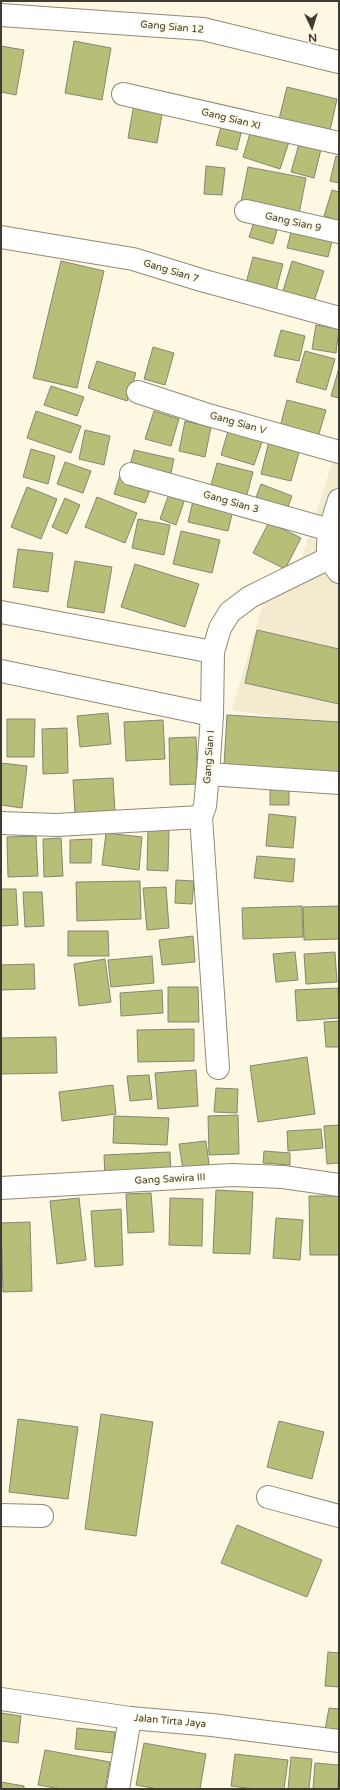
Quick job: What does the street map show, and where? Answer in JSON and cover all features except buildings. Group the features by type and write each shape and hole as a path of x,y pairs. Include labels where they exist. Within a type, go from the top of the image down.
{"street":[{"name":"Gang Sian 12","path":"1,15 203,28 339,62"},
{"name":"Gang Sian XI","path":"123,94 339,143"},
{"name":"Gang Sian 9","path":"246,211 339,232"},
{"name":"Gang Sian 7","path":"1,238 133,259 201,280 339,318"},
{"name":"Gang Sian V","path":"138,392 205,414 339,452"},
{"name":"Gang Sian 3","path":"131,474 330,530"},
{"path":"334,565 330,530 339,500"},
{"name":"Gang Sian I","path":"218,1068 201,817 205,806 208,774 214,652 220,628 230,612 250,597 334,565"},
{"path":"1,612 214,652"},
{"path":"1,671 212,715"},
{"path":"208,774 339,783"},
{"path":"1,823 56,825 201,817"},
{"name":"Gang Sawira III","path":"1,1188 232,1175 283,1177 339,1185"},
{"path":"268,1497 339,1516"},
{"path":"1,1515 42,1516"},
{"name":"Jalan Tirta Jaya","path":"1,1699 130,1718 212,1725 339,1741"},
{"path":"118,1789 130,1718"}],"shaded area":[{"path":"339,442 339,727 232,710 271,576 294,582"}]}
